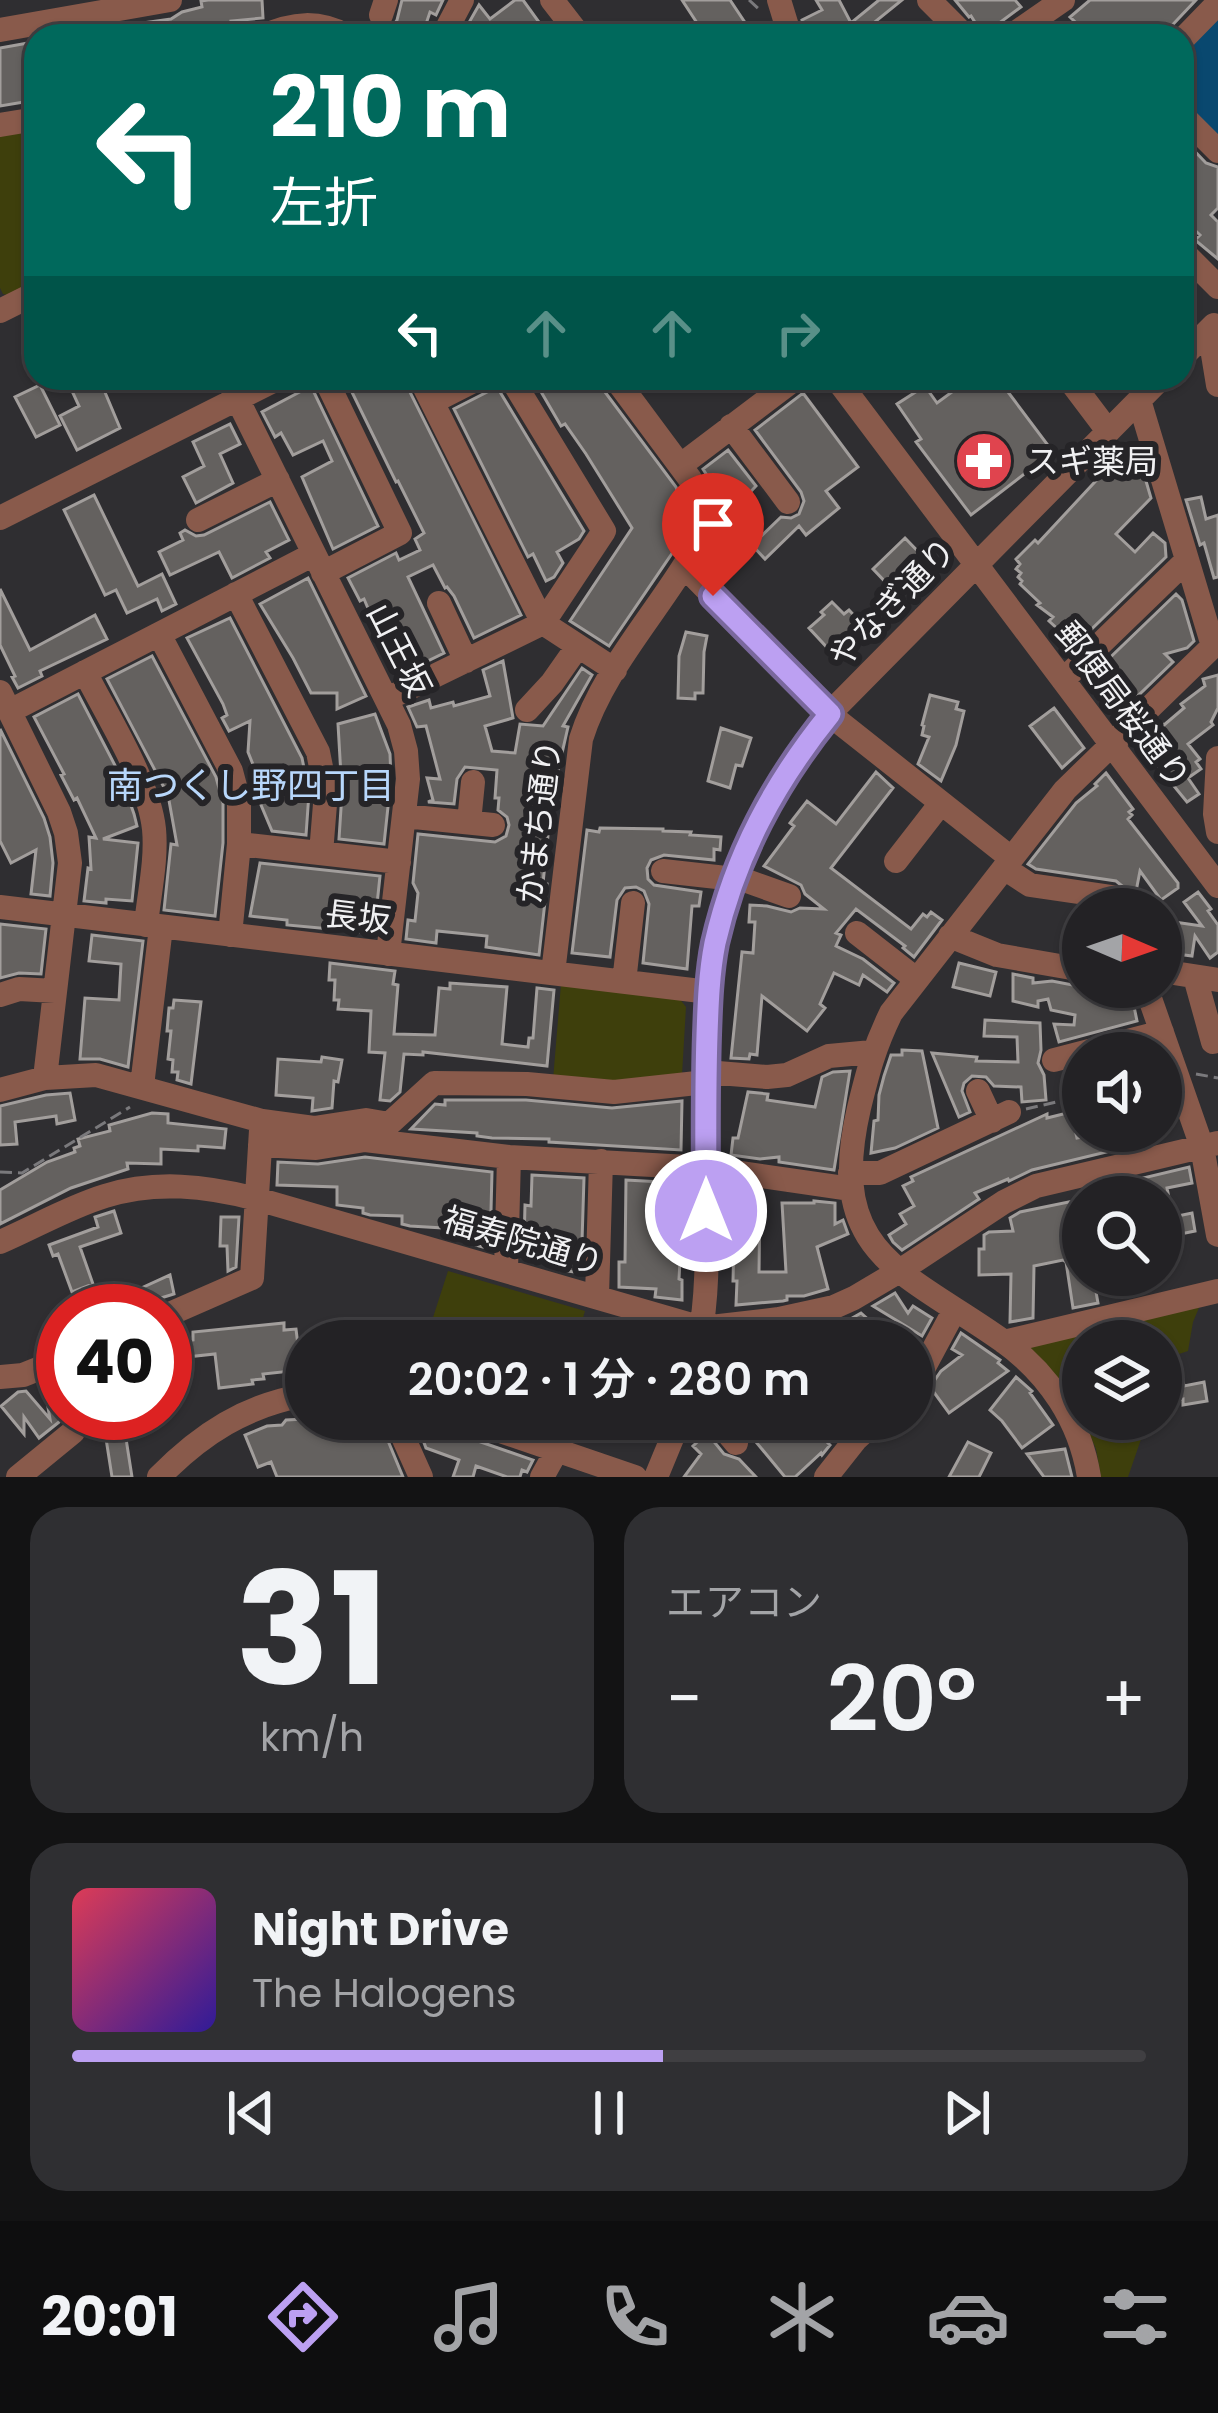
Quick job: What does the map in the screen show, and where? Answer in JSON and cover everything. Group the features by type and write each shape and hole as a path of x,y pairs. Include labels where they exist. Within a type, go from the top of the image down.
{"street":[{"path":"86,24 170,0"},
{"path":"552,0 571,24"},
{"path":"929,0 953,24"},
{"path":"1028,24 1063,0"},
{"path":"1194,28 1218,3"},
{"path":"1194,127 1218,151"},
{"path":"1194,263 1218,287"},
{"path":"1214,325 1218,385"},
{"path":"0,518 228,390"},
{"name":"山王坂","path":"233,390 399,725 406,751 404,816 388,954"},
{"path":"45,1078 70,862 66,833 51,794 7,717 236,594 400,533 331,390"},
{"path":"426,390 543,622 615,670"},
{"path":"432,402 456,390"},
{"path":"388,700 543,622 604,531 518,390"},
{"name":"かまち通り","path":"553,973 580,739 595,702 684,566 701,518 699,497 681,465 624,390"},
{"path":"681,465 780,390"},
{"name":"郵便局桜通り","path":"845,390 1112,746 1215,874"},
{"path":"1077,390 1108,431"},
{"name":"やなぎ通り","path":"702,1320 709,992 715,946 749,838 793,760 830,714 1147,390"},
{"path":"1089,1477 1073,1420 1030,1364 898,1272 867,1235 850,1181 850,1147 872,1052 891,1013 1065,790 1215,648 1210,605 1187,560 1153,390"},
{"path":"731,426 788,502"},
{"path":"198,520 278,480"},
{"path":"1063,680 1187,560"},
{"path":"684,566 830,714 941,803 1030,885 1062,890"},
{"path":"236,594 318,752 326,792 322,853"},
{"path":"439,603 466,661"},
{"path":"159,634 231,771 239,800 230,935"},
{"path":"527,710 578,646"},
{"path":"85,672 148,801 154,842 153,926 140,1094"},
{"path":"1218,758 1218,832"},
{"path":"404,816 481,824 473,782"},
{"path":"896,861 941,803"},
{"path":"239,844 399,862"},
{"path":"663,871 733,879 789,897"},
{"path":"624,982 633,903"},
{"name":"長坂","path":"0,908 709,992"},
{"path":"856,934 916,979"},
{"path":"950,936 998,955 1062,966"},
{"path":"1206,978 1214,1042"},
{"path":"0,995 19,989 56,991"},
{"path":"1153,1008 1162,1032"},
{"path":"261,1133 366,1120 389,1124 434,1083 527,1084 614,1093 706,1077 787,1075 829,1056 872,1052"},
{"path":"1054,1059 1062,1057"},
{"path":"0,1090 45,1078 96,1075 140,1094 316,1148 365,1140 509,1156 850,1181 880,1173 1000,1117 978,1090"},
{"path":"1182,1079 1210,1145 1218,1235"},
{"path":"192,1304 251,1278 261,1133"},
{"name":"福寿院通り","path":"777,1320 815,1313 854,1298 1036,1186 1210,1145"},
{"path":"506,1270 509,1156"},
{"path":"597,1296 601,1161"},
{"name":"福寿院通り","path":"0,1242 82,1204 132,1190 205,1187 597,1296 663,1320"},
{"path":"1004,1342 1218,1291"},
{"path":"933,1351 954,1311"},
{"path":"0,1377 36,1370"},
{"path":"159,1477 210,1431 285,1398"},
{"path":"18,1477 63,1440"},
{"path":"404,1440 421,1477"},
{"path":"527,1440 635,1477"},
{"path":"656,1477 671,1440"},
{"path":"829,1476 855,1440"},
{"path":"542,1477 556,1450"}],"path":[{"path":"0,1172 22,1173 140,1094"},
{"path":"1000,1117 1062,1101"}],"shaded area":[{"path":"24,132 24,290 12,296 0,288 0,135"},
{"path":"561,984 679,998 686,1007 682,1075 611,1086 553,1080"},
{"path":"448,1271 585,1311 582,1320 432,1320"},
{"path":"1201,1303 1188,1351 1182,1353 1182,1320 1127,1320"},
{"path":"1062,1335 1062,1384 1029,1350 1032,1342"},
{"path":"1092,1440 1141,1440 1128,1477 1101,1477"}],"water":[{"path":"1218,14 1218,137 1194,115 1194,38"}],"building":[{"path":"262,0 263,18 231,24 135,24 171,19 202,7 201,1"},
{"path":"402,0 443,0 436,15 430,12 426,24 394,24"},
{"path":"515,0 523,0 540,24 468,24 479,5 490,19"},
{"path":"682,0 730,0 746,24 698,24"},
{"path":"816,0 839,0 851,23 879,0 902,0 872,24 803,24 802,20 822,10"},
{"path":"955,0 1015,0 1021,7 998,24 976,24"},
{"path":"1090,0 1196,0 1173,24 1077,24 1070,17"},
{"path":"24,44 24,102 0,106 0,48"},
{"path":"1194,150 1218,167 1218,208 1211,215 1218,222 1218,259 1195,240 1200,235 1194,229"},
{"path":"42,390 60,425 36,437 15,397"},
{"path":"72,390 104,390 120,428 77,450 60,416 79,406"},
{"path":"303,390 313,390 378,526 333,549 302,477 332,461 323,441 293,455 281,433 275,437 262,412"},
{"path":"351,390 409,390 521,615 474,638 433,565 408,577 444,653 397,676 364,599 360,601 348,578 396,553 399,560 420,550 415,539 424,533"},
{"path":"499,390 584,531 557,552 563,563 554,577 546,581 533,554 528,557 454,409"},
{"path":"540,390 603,390 676,487 681,502 683,524 677,546 609,646 570,621 632,528 586,454 565,424 561,426"},
{"path":"919,390 928,390 937,403 955,390 1006,390 1053,452 971,515 916,442 921,439 897,404"},
{"path":"803,393 858,467 826,491 839,508 806,535 799,526 765,559 752,545 781,517 799,514 804,501 755,430"},
{"path":"230,424 240,444 220,454 233,483 196,503 183,477 204,466 193,442"},
{"path":"728,450 756,486 725,512 714,501 716,490 703,469"},
{"path":"1120,455 1146,481 1151,498 1116,534 1135,552 1153,533 1165,543 1166,557 1070,650 1049,621 1053,617 1020,584 1016,559 1035,540 1038,543"},
{"path":"94,495 138,586 162,574 176,604 162,611 157,599 127,613 116,590 105,595 64,510"},
{"path":"1201,497 1206,519 1218,515 1218,577 1214,578 1186,500"},
{"path":"270,502 289,540 266,552 270,558 232,578 219,552 170,575 159,552 183,540 180,533 204,535"},
{"path":"905,538 934,568 916,585 909,578 895,592 873,569"},
{"path":"308,578 366,696 337,709 337,693 311,693 260,604"},
{"path":"0,589 30,650 95,615 107,639 40,671 42,676 18,688 0,645"},
{"path":"1176,594 1194,641 1165,654 1173,662 1120,713 1109,701 1115,696 1093,674"},
{"path":"832,602 844,614 849,610 864,626 834,655 809,628"},
{"path":"230,618 302,758 309,793 306,835 272,831 248,752 250,721 229,731 222,718 227,715 223,704 187,638"},
{"path":"686,632 707,636 703,693 695,693 695,699 678,698 679,656"},
{"path":"152,656 216,777 223,803 215,916 164,910 171,844 177,845 168,795 107,679"},
{"path":"503,661 513,718 485,726 492,751 515,753 520,724 543,726 582,668 592,675 563,726 568,727 552,797 539,955 486,947 487,936 437,931 436,943 406,939 408,920 415,921 418,834 495,842 506,836 509,825 495,798 497,770 465,767 457,779 454,804 428,802 433,800 427,778 440,779 426,726 417,727 408,707 429,700 431,708 453,702 454,706 490,696 483,670"},
{"path":"1218,675 1213,725 1188,744 1200,759 1196,762 1201,769 1188,778 1199,794 1187,802 1142,747 1143,737 1184,708 1181,704 1205,686 1203,679"},
{"path":"78,694 121,777 134,814 137,826 103,839 138,843 132,901 84,901 91,869 89,837 96,838 34,717"},
{"path":"930,695 958,702 956,709 964,711 941,781 918,764 929,737 922,735 922,725"},
{"path":"1054,708 1084,748 1062,768 1030,726"},
{"path":"375,714 390,754 384,844 339,839 338,724"},
{"path":"721,728 751,738 730,788 708,781"},
{"path":"0,729 50,837 50,896 31,894 36,850 11,863 0,841"},
{"path":"876,772 893,788 831,868 911,929 923,914 927,917 931,912 942,920 914,957 856,909 836,933 841,935 836,946 894,983 887,992 863,975 859,985 834,973 820,1004 825,1008 807,1031 762,996 757,1055 731,1058 742,952 753,953 755,922 749,922 750,905 791,912 824,909 801,885 764,866 807,801 836,824"},
{"path":"1106,773 1133,809 1128,819 1178,888 1152,888 1140,871 1137,888 1125,888 1116,881 1028,864"},
{"path":"600,828 663,829 721,837 714,860 664,855 651,860 647,868 654,885 701,892 699,906 692,906 687,969 643,963 649,904 644,891 636,887 625,888 617,900 610,957 572,953 587,830 599,832"},
{"path":"260,863 380,876 374,933 287,925 287,920 250,916"},
{"path":"1198,892 1211,909 1218,925 1218,952 1210,958 1195,936 1192,956 1182,955 1182,923 1202,926 1184,902"},
{"path":"0,924 46,929 41,974 0,978"},
{"path":"92,935 143,941 128,1067 80,1059 85,998 119,1000 121,964 89,961"},
{"path":"330,963 395,971 394,1034 435,1035 439,988 450,989 450,983 507,987 502,1044 528,1047 537,988 554,990 547,1066 404,1054 400,1092 390,1101 380,1100 385,1053 369,1052 371,1011 338,1009 335,980 329,980"},
{"path":"959,963 996,972 990,996 953,987"},
{"path":"1013,974 1033,978 1033,983 1062,983 1062,1008 1134,1008 1137,1021 1096,1032 1062,1032 1059,1042 1054,1024 1074,1025 1075,1015 1051,1010 1048,999 1038,1001 1038,1007 1013,1001"},
{"path":"174,1000 201,1002 191,1084 177,1080 173,1060 168,1059 169,1008"},
{"path":"985,1020 1040,1023 1038,1063 1046,1100 1022,1102 1021,1087 994,1086 986,1077 972,1076 962,1091 970,1112 959,1117 932,1053 1018,1062 1017,1037 984,1036"},
{"path":"902,1050 922,1051 938,1128 895,1148 871,1153 884,1076 891,1055 902,1055"},
{"path":"322,1057 342,1060 332,1108 312,1111 313,1098 276,1095 278,1059 321,1062"},
{"path":"850,1071 834,1170 779,1162 779,1157 731,1155 748,1092 768,1094 767,1100 815,1107 822,1077"},
{"path":"70,1093 75,1120 57,1124 56,1116 15,1122 17,1144 0,1145 0,1106"},
{"path":"445,1100 526,1100 612,1108 682,1101 681,1150 411,1129 435,1104 445,1105"},
{"path":"152,1113 168,1114 168,1123 226,1129 224,1148 161,1149 161,1164 127,1163 128,1169 71,1188 0,1224 0,1190 47,1162 75,1152 78,1139"},
{"path":"1047,1114 1047,1118 1062,1114 1062,1152 1107,1152 1008,1179 975,1193 979,1199 902,1250 893,1242 889,1235 906,1224 900,1214 914,1206 903,1186 913,1181 911,1177"},
{"path":"365,1157 492,1172 490,1249 476,1245 476,1230 410,1226 402,1224 402,1216 370,1215 363,1208 337,1205 337,1187 277,1185 278,1162 318,1164"},
{"path":"1189,1167 1192,1183 1182,1185 1182,1176 1151,1176"},
{"path":"532,1175 584,1178 581,1273 561,1270 561,1261 528,1260 525,1205 531,1206"},
{"path":"626,1180 679,1183 682,1300 655,1297 656,1289 619,1287 619,1262 625,1262"},
{"path":"735,1190 760,1192 759,1272 786,1272 782,1203 835,1203 835,1224 843,1220 848,1234 817,1247 828,1289 787,1296 783,1301 736,1305"},
{"path":"1062,1203 1062,1260 1034,1266 1033,1318 1010,1322 1011,1274 979,1275 979,1249 984,1249 984,1235 989,1232 1013,1231 1010,1218"},
{"path":"114,1211 121,1233 80,1247 93,1284 69,1284 58,1254 53,1256 49,1245 98,1227 95,1217"},
{"path":"1192,1213 1195,1231 1182,1234 1182,1215"},
{"path":"221,1217 239,1217 236,1267 228,1271 227,1246 220,1246"},
{"path":"170,1275 172,1284 150,1284"},
{"path":"895,1293 908,1313 913,1306 932,1318 896,1320 873,1306"},
{"path":"1071,1296 1097,1296 1098,1303 1073,1308"},
{"path":"284,1323 285,1372 263,1374 264,1379 252,1380 253,1384 219,1388 215,1354 192,1356 193,1332"},
{"path":"961,1333 1008,1371 949,1413 933,1391 933,1383 962,1355 952,1349"},
{"path":"1182,1375 1184,1386 1204,1382 1207,1401 1183,1405"},
{"path":"1016,1377 1032,1391 1053,1425 1022,1448 990,1410"},
{"path":"26,1391 36,1403 36,1434 24,1417 24,1434 1,1406"},
{"path":"285,1421 285,1440 388,1440 403,1477 277,1477 271,1462 258,1467 245,1435"},
{"path":"106,1440 126,1440 132,1477 112,1477"},
{"path":"423,1440 475,1440 533,1460 520,1477 476,1466 473,1477 453,1477 459,1460 426,1448"},
{"path":"699,1440 713,1440 756,1477 684,1477 701,1454 693,1446"},
{"path":"754,1440 829,1440 822,1455 795,1477 785,1477"},
{"path":"968,1442 991,1453 979,1477 949,1477"},
{"path":"1065,1449 1072,1477 1044,1477 1027,1454"}],"place":[{"name":"スギ薬局","path":"984,461"}],"district":[{"name":"南つくし野四丁目","path":"251,785"}],"route":[{"path":"706,1211 706,1072 715,946 749,838 793,760 830,714 713,596"}]}
